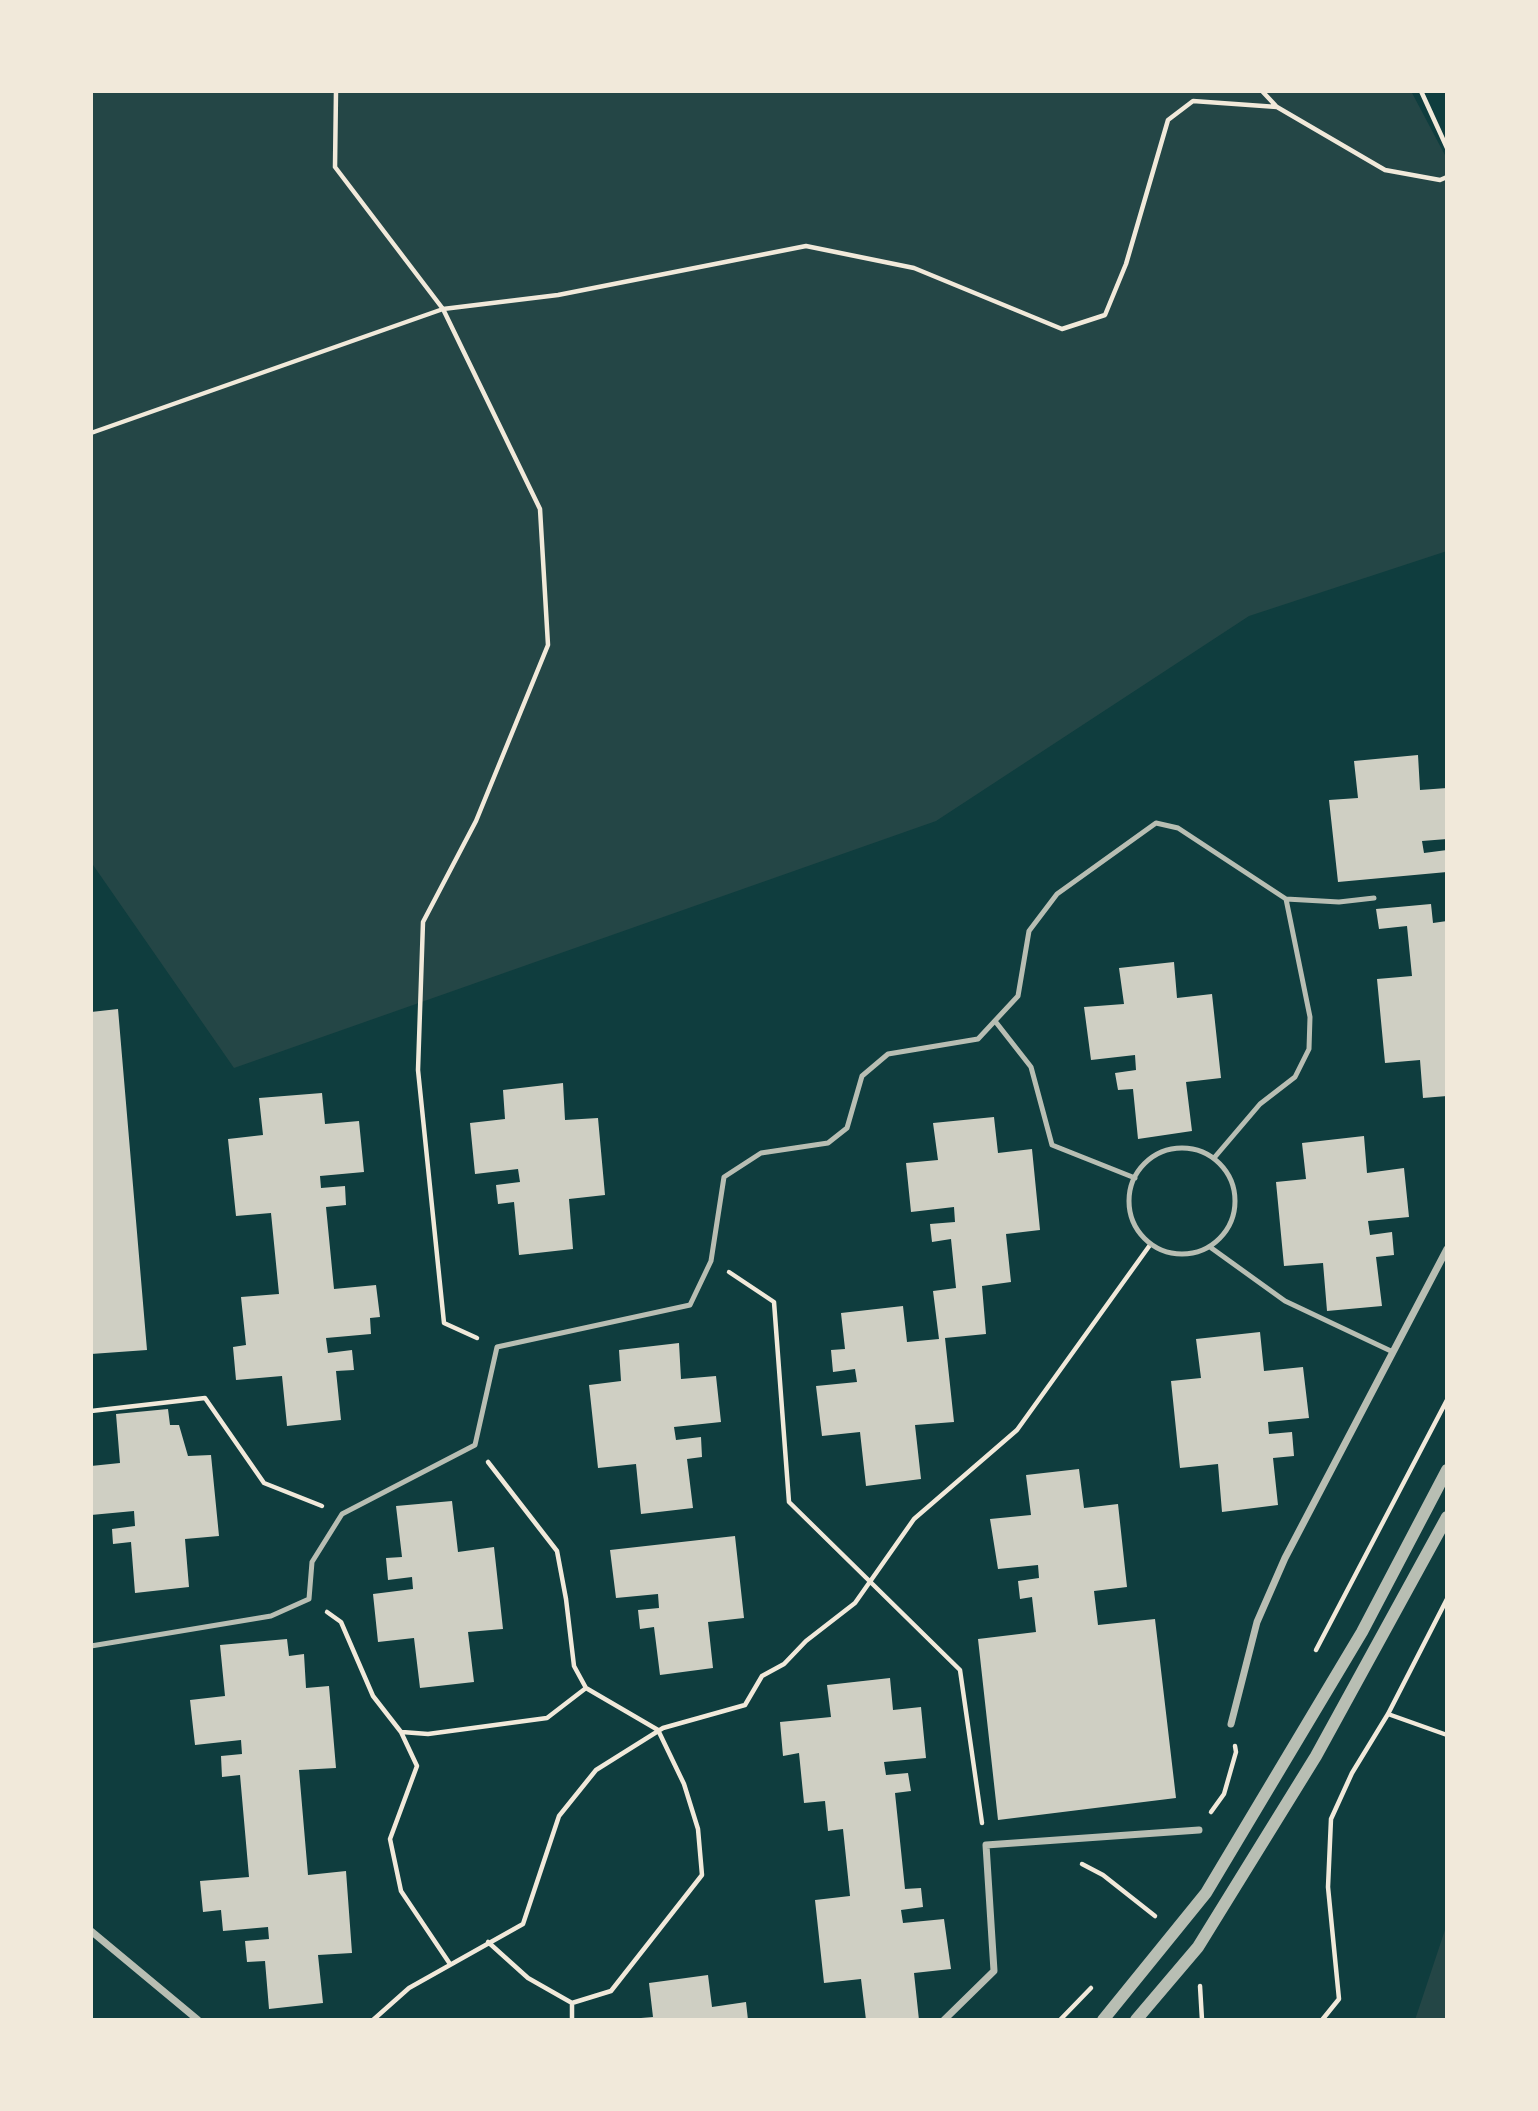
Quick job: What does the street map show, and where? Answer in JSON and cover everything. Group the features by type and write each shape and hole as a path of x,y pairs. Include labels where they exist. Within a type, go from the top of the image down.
{"street":[{"path":"1231,1724 1257,1622 1279,1571 1447,1250"},
{"path":"1103,2020 1206,1893 1362,1632 1447,1470"},
{"path":"1136,2020 1198,1947 1316,1756 1447,1517"},
{"path":"944,2020 994,1972 986,1845 1199,1830"},
{"path":"91,1931 198,2020"}],"lane":[{"path":"91,1646 271,1616 309,1599 312,1562 342,1514 475,1445 497,1347 690,1305 711,1261 724,1177 761,1153 828,1143 848,1128 862,1076 888,1054 978,1039 1018,996 1029,931 1057,894 1156,823 1178,828 1286,899 1339,902 1374,898"},
{"path":"1214,1158 1260,1104 1295,1077 1310,1049 1310,1017 1286,899"},
{"path":"995,1021 1031,1067 1052,1145 1135,1178"},
{"path":"1174,1148 1195,1149 1214,1158 1228,1173 1236,1193 1234,1214 1226,1233 1210,1247 1190,1254 1169,1253 1150,1245 1136,1229 1129,1209 1130,1188 1139,1169 1155,1155 1174,1148"},
{"path":"1210,1247 1285,1301 1393,1352"}],"path":[{"path":"336,91 335,167 443,309 540,509 548,645 476,821 423,922 418,1070 444,1323 497,1347"},
{"path":"1262,91 1277,107 1385,170 1440,180 1447,177"},
{"path":"1421,91 1447,148"},
{"path":"91,433 443,309 558,295 806,246 914,268 1062,329 1105,315 1126,264 1168,120 1193,101 1277,107"},
{"path":"373,2020 409,1988 523,1924 559,1816 596,1770 658,1730 746,1705 762,1676 784,1664 806,1641 855,1603 914,1519 1017,1430 1150,1245"},
{"path":"711,1261 774,1302 789,1502 960,1670 986,1845"},
{"path":"91,1411 205,1398 264,1483 342,1514"},
{"path":"1315,1653 1447,1400"},
{"path":"475,1445 557,1551 574,1665 586,1688 658,1730 684,1784 698,1829 702,1875 611,1991 572,2003 528,1978 488,1942"},
{"path":"309,1599 341,1622 373,1696 401,1732 416,1766 390,1839 401,1891 450,1964"},
{"path":"1322,2020 1339,1999 1328,1887 1331,1819 1352,1773 1388,1714 1447,1599"},
{"path":"401,1732 428,1734 547,1718 586,1688"},
{"path":"1388,1714 1447,1735"},
{"path":"1199,1830 1224,1794 1236,1752 1231,1724"},
{"path":"1041,1842 1103,1875 1156,1917"},
{"path":"1150,1924 1163,1905"},
{"path":"1198,1947 1202,2020"},
{"path":"1060,2020 1100,1978"},
{"path":"572,2003 572,2020"}],"shaded area":[{"path":"91,91 1411,91 1447,159 1447,551 1249,616 936,821 234,1068 91,862"},
{"path":"1447,1924 1447,2020 1415,2020"}],"building":[{"path":"1418,755 1420,790 1447,788 1447,839 1422,841 1424,853 1447,850 1447,872 1338,882 1329,800 1358,798 1354,761"},
{"path":"1431,904 1433,923 1447,921 1447,1096 1423,1098 1420,1060 1385,1063 1377,979 1412,976 1407,926 1379,929 1376,909"},
{"path":"1174,962 1177,998 1212,994 1221,1078 1186,1082 1192,1131 1138,1139 1133,1089 1118,1090 1115,1073 1136,1070 1135,1055 1091,1060 1084,1007 1124,1004 1119,968"},
{"path":"118,1009 147,1350 91,1354 91,1012"},
{"path":"563,1083 565,1120 598,1118 605,1195 569,1199 573,1249 519,1255 514,1202 498,1204 496,1185 520,1182 518,1169 475,1174 470,1123 505,1119 503,1090"},
{"path":"322,1093 325,1124 359,1121 364,1172 320,1176 321,1188 345,1186 346,1205 326,1207 334,1289 376,1285 380,1317 370,1318 371,1334 326,1338 328,1353 352,1350 354,1370 336,1371 341,1420 287,1426 282,1376 236,1380 233,1347 246,1345 241,1297 279,1294 271,1213 236,1216 228,1139 263,1135 259,1098"},
{"path":"994,1117 998,1153 1032,1149 1040,1230 1006,1234 1011,1282 982,1286 986,1334 945,1338 954,1422 915,1425 921,1479 866,1486 860,1432 822,1436 816,1386 857,1382 855,1369 833,1372 831,1350 845,1349 841,1313 903,1306 907,1342 939,1339 933,1291 956,1288 951,1239 932,1242 930,1224 955,1222 954,1207 911,1212 906,1163 938,1160 933,1123"},
{"path":"1364,1136 1367,1173 1404,1168 1409,1217 1368,1221 1370,1235 1392,1232 1394,1255 1376,1257 1382,1306 1327,1311 1323,1263 1284,1266 1276,1182 1306,1179 1302,1143"},
{"path":"1260,1332 1264,1371 1303,1367 1309,1418 1268,1422 1269,1434 1292,1432 1294,1456 1273,1458 1278,1505 1222,1512 1218,1464 1180,1468 1171,1381 1201,1378 1196,1339"},
{"path":"679,1343 681,1379 716,1376 721,1422 674,1427 676,1440 701,1437 702,1457 687,1459 693,1508 641,1514 636,1464 598,1468 589,1385 621,1381 619,1350"},
{"path":"168,1409 170,1425 179,1425 188,1456 211,1455 219,1536 185,1539 189,1587 135,1593 131,1542 113,1544 112,1529 135,1526 134,1511 91,1515 91,1466 120,1463 116,1414"},
{"path":"1079,1469 1084,1508 1118,1504 1127,1587 1094,1591 1098,1625 1155,1619 1176,1798 998,1820 978,1639 1036,1632 1032,1597 1020,1599 1018,1581 1039,1578 1038,1565 998,1569 990,1519 1031,1515 1026,1475"},
{"path":"452,1501 458,1552 494,1547 503,1629 468,1632 474,1682 420,1688 414,1638 378,1642 373,1594 413,1589 412,1577 388,1580 386,1558 402,1557 396,1506"},
{"path":"735,1536 744,1618 708,1622 713,1668 660,1675 654,1627 640,1629 638,1610 659,1608 658,1594 616,1598 610,1550"},
{"path":"287,1639 289,1656 304,1654 306,1688 329,1686 336,1768 299,1770 308,1875 346,1871 352,1953 318,1955 323,2003 269,2009 265,1961 247,1962 245,1941 269,1939 268,1927 223,1931 221,1910 203,1912 200,1881 249,1877 240,1775 222,1777 221,1756 242,1754 241,1740 195,1745 190,1700 225,1696 220,1645"},
{"path":"890,1678 893,1710 921,1707 926,1758 884,1762 886,1775 908,1773 911,1791 895,1793 905,1889 921,1888 923,1907 901,1910 903,1923 944,1919 951,1969 914,1973 919,2020 866,2020 861,1979 824,1983 815,1900 850,1896 843,1829 828,1831 825,1801 804,1803 799,1753 783,1756 780,1722 831,1717 827,1685"},
{"path":"708,1975 712,2007 746,2002 748,2020 641,2020 653,2017 649,1983"}]}
